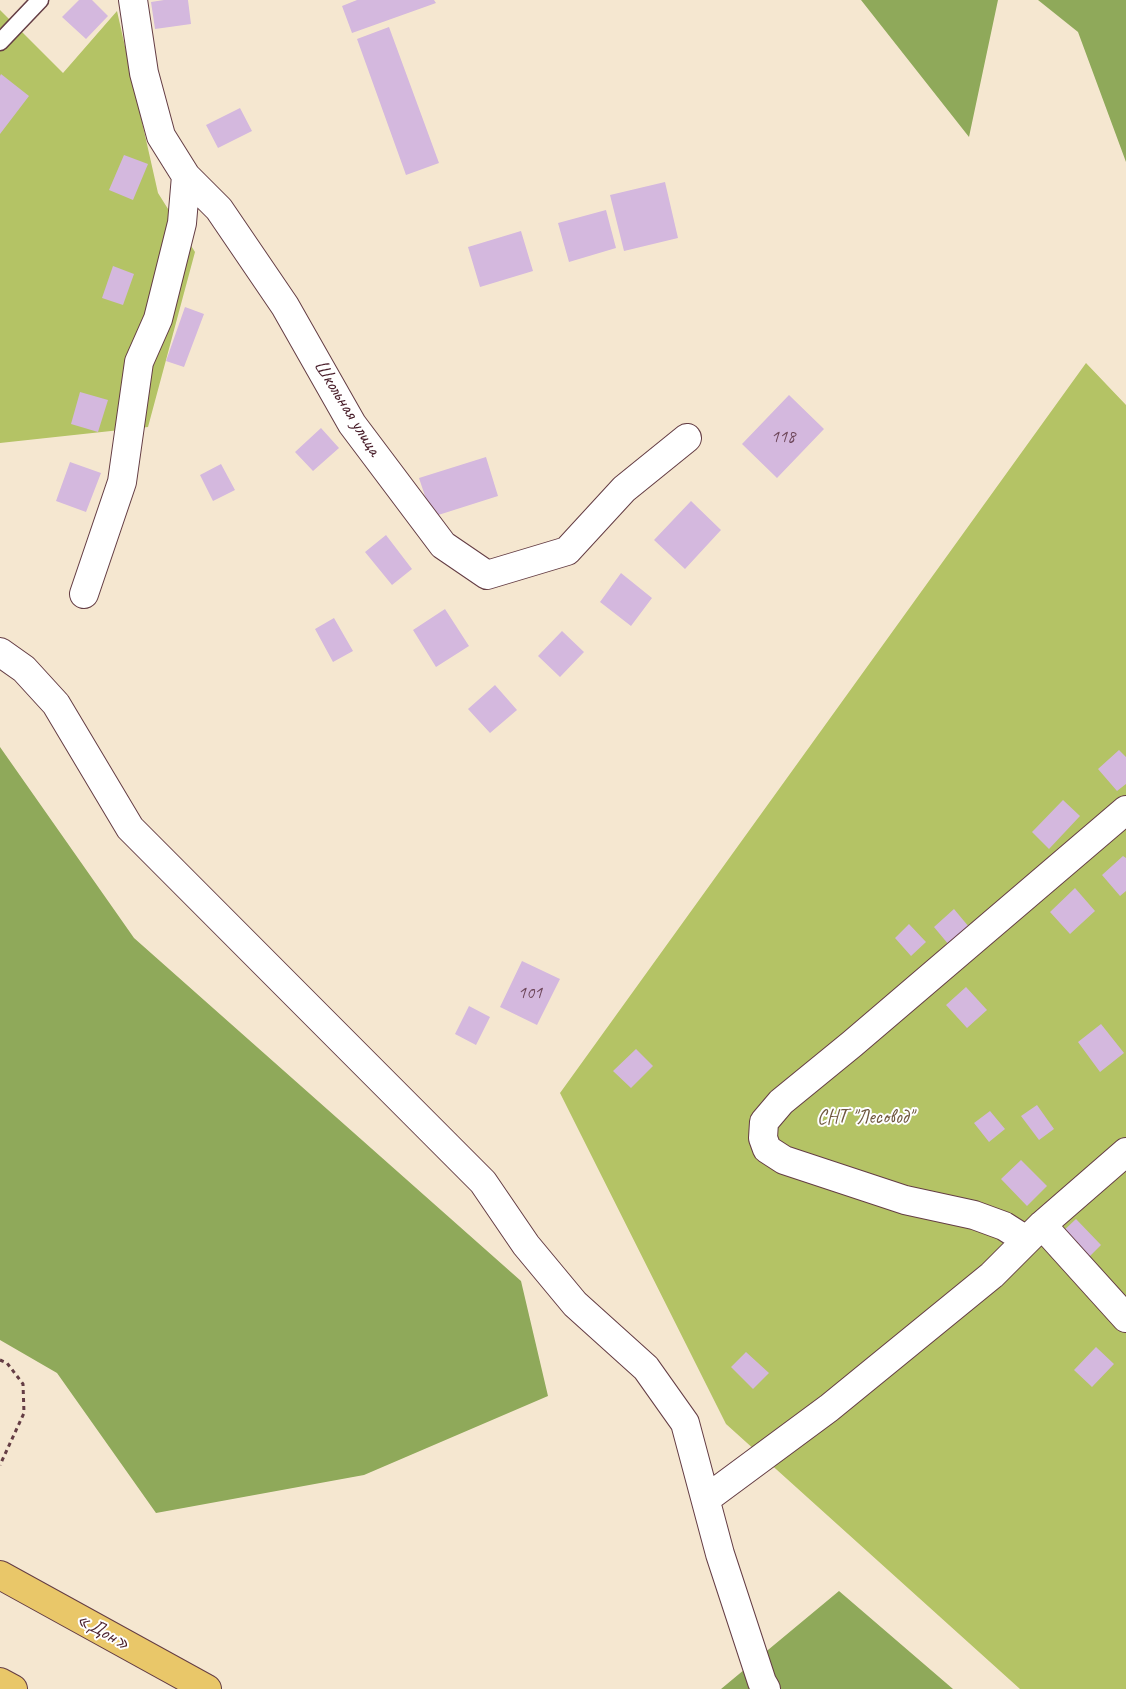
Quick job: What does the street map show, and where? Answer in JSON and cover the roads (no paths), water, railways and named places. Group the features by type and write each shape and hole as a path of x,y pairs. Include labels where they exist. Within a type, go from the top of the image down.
{"highway":[{"name":"«Дон»","path":"0,1575 207,1689"},
{"path":"0,1682 13,1689"}],"street":[{"name":"Школьная улица","path":"132,0 144,72 161,136 186,176 219,209 285,306 357,431 444,545 487,576 567,551 624,489 688,438"},
{"path":"84,594 122,482 139,362 158,319 182,224 186,176"},
{"path":"0,652 24,669 56,704 130,828 483,1182 526,1246 575,1304 646,1368 685,1423 720,1554 762,1682 766,1689"},
{"path":"1126,810 852,1044 780,1102 764,1122 763,1138 767,1149 784,1160 906,1200 974,1215 1004,1226 1034,1232 1126,1318"},
{"path":"706,1499 828,1408 992,1275 1034,1232 1126,1152"}],"lane":[{"path":"0,42 40,0"}],"park label":[{"name":"СНТ \"Лесовод\"","path":"865,1118"}]}
